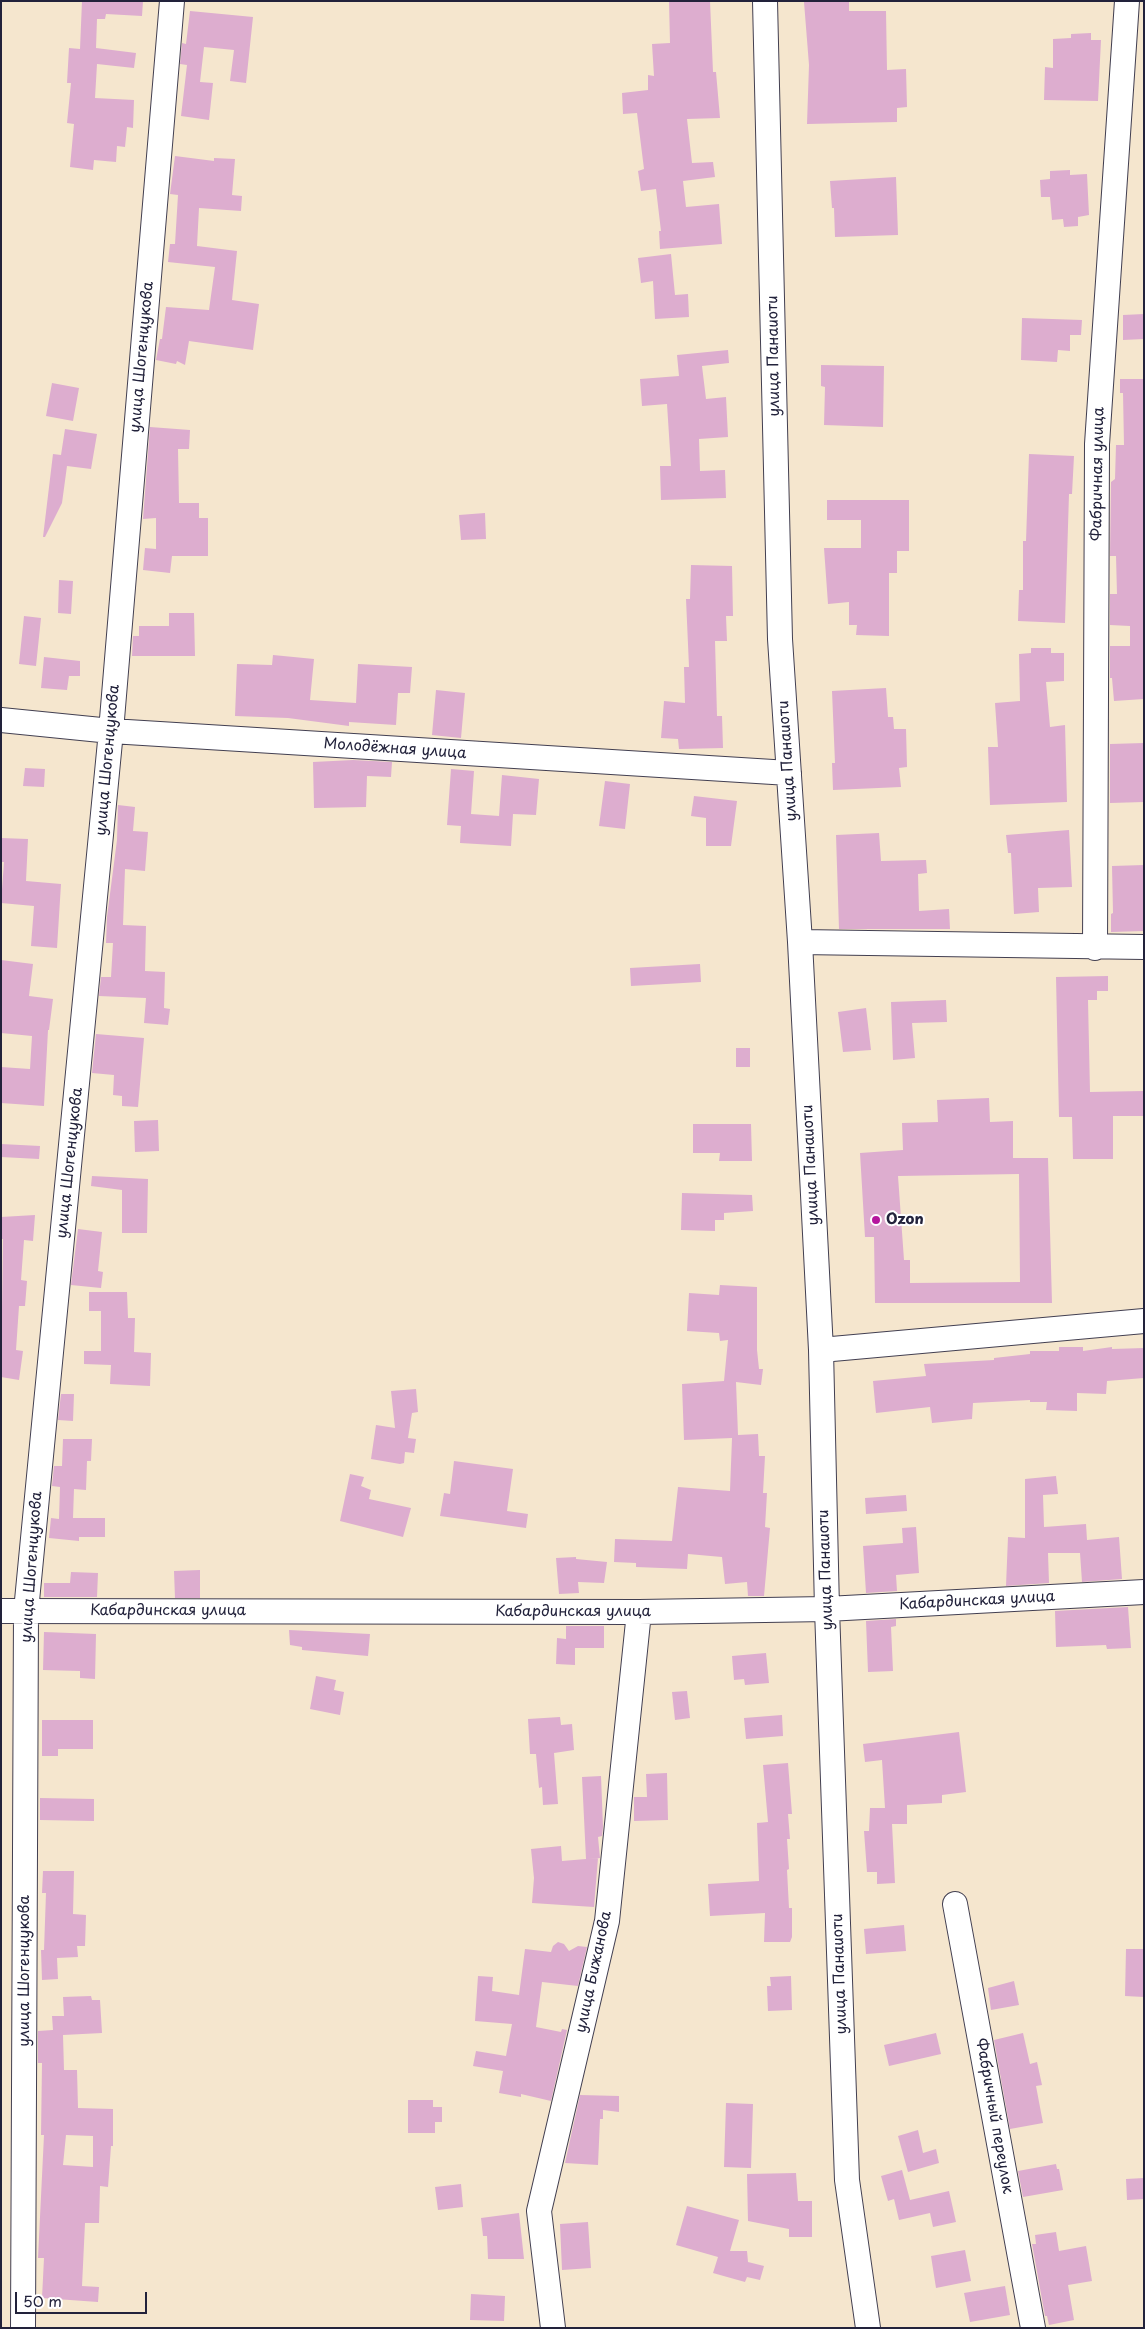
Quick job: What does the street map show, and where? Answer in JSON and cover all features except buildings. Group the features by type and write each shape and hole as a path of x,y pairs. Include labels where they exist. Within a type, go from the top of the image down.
{"street":[{"name":"улица Шогенцукова","path":"23,2328 26,1611 111,731 172,1"},
{"name":"улица Панаиоти","path":"765,1 780,639 800,942 821,1350 827,1609 848,2180 868,2328"},
{"name":"Фабричная улица","path":"1096,948 1097,444 1127,1"},
{"name":"Молодёжная улица","path":"1,720 111,731 789,773"},
{"path":"800,942 1096,948 1144,947"},
{"path":"821,1350 1144,1321"},
{"name":"Кабардинская улица","path":"1,1611 639,1612 827,1609 1144,1592"},
{"name":"улица Бижанова","path":"553,2328 539,2211 607,1921 639,1612"},
{"name":"Фабричный переулок","path":"955,1904 1033,2328"}],"place":[{"name":"Ozon","path":"876,1220"}]}
